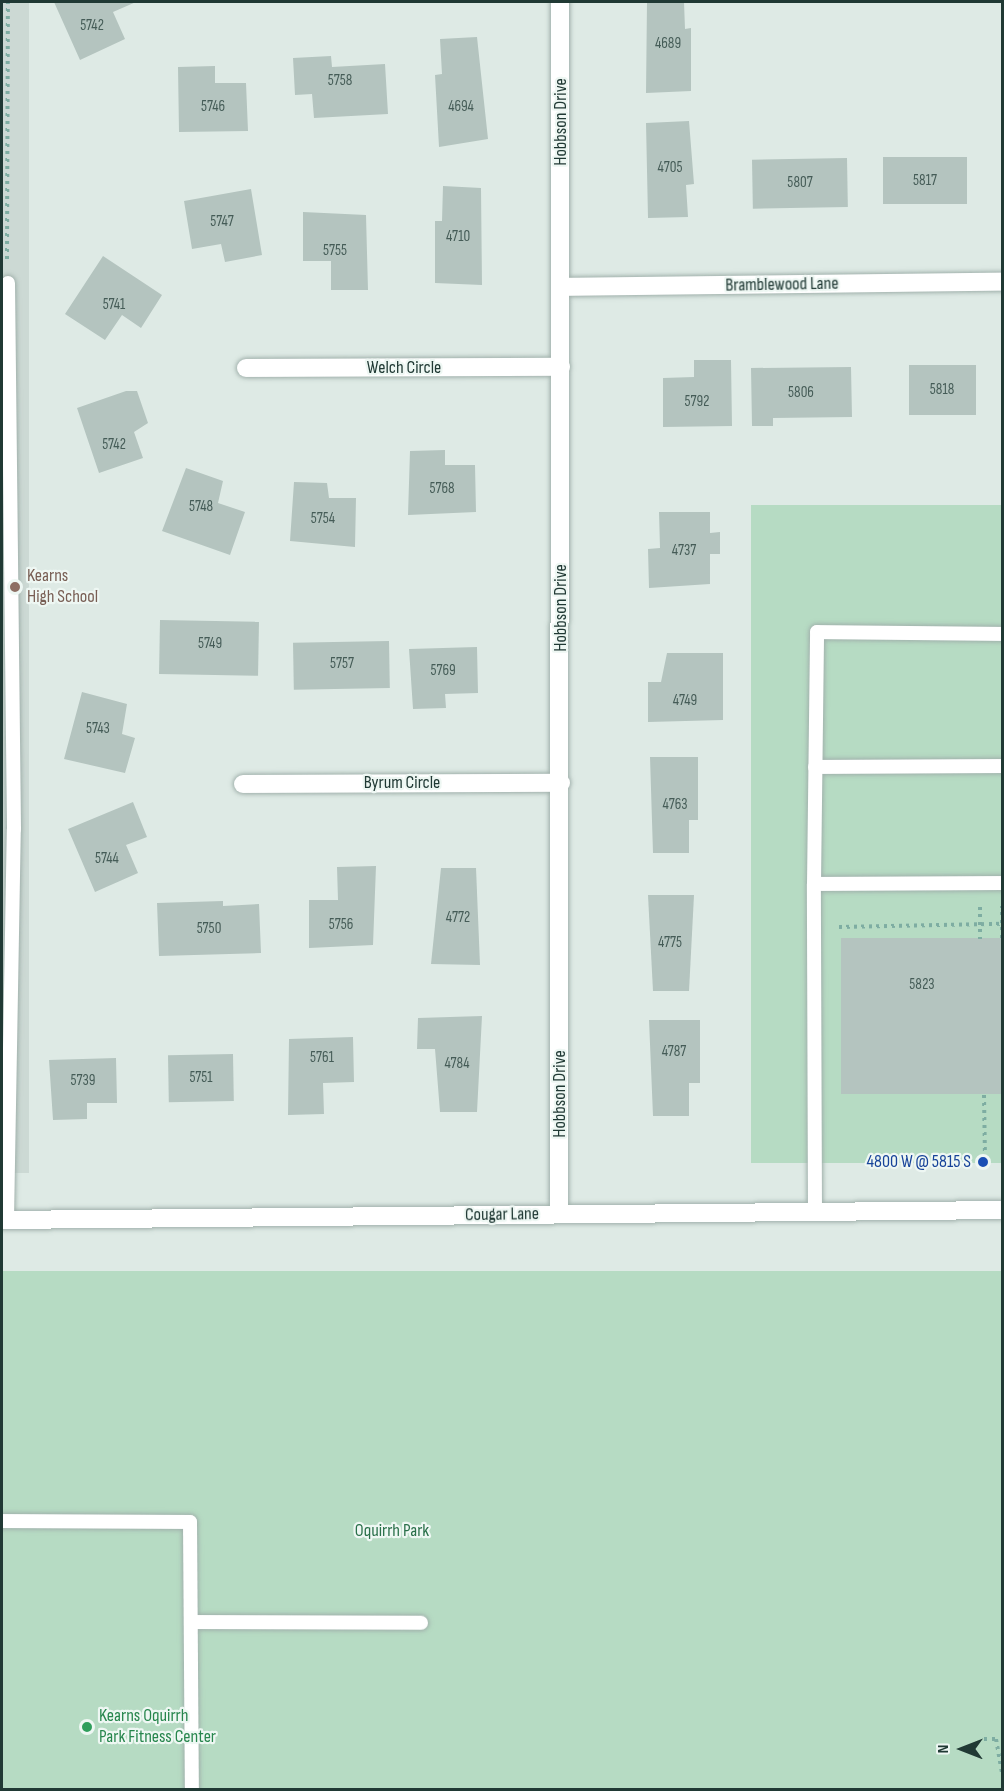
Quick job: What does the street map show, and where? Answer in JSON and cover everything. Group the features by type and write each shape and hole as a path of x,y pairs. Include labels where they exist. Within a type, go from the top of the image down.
{"street":[{"name":"Hobbson Drive","path":"559,1215 562,287 560,2"},
{"name":"Bramblewood Lane","path":"562,287 1002,282"},
{"name":"Welch Circle","path":"246,368 561,367"},
{"name":"Byrum Circle","path":"243,784 561,783"},
{"name":"Cougar Lane","path":"4,1220 1002,1210"}],"lane":[{"path":"4,1220 14,829 8,283"},
{"path":"815,1213 814,884 817,632 1002,634"},
{"path":"815,767 1002,766"},
{"path":"814,884 1002,883"},
{"path":"2,1521 190,1522 192,1790"},
{"path":"191,1622 421,1623"}],"path":[{"path":"8,2 3,132 8,283"},
{"path":"1002,896 1002,938"},
{"path":"980,897 980,939"},
{"path":"827,927 1002,924"},
{"path":"984,1095 985,1162"},
{"path":"984,1739 996,1739 1002,1773"}],"shaded area":[{"name":"Kearns High School","path":"2,2 29,2 29,1173 2,1173"}],"green space":[{"path":"751,505 1002,505 1002,1163 751,1163"},
{"name":"Oquirrh Park","path":"2,1271 1002,1271 1002,1789 2,1789"}],"building":[{"path":"54,2 136,2 113,12 125,39 80,60"},
{"path":"647,2 684,2 685,29 691,28 691,91 646,93"},
{"path":"477,37 488,139 439,147 435,75 442,74 440,39"},
{"path":"331,56 332,67 385,64 388,114 314,118 312,94 295,95 293,58"},
{"path":"215,66 215,83 246,83 248,131 179,132 178,67"},
{"path":"689,121 694,184 686,185 688,217 648,218 646,123"},
{"path":"883,157 967,157 967,204 883,204"},
{"path":"847,158 848,207 753,209 752,160"},
{"path":"443,186 481,188 482,285 435,283 435,221 442,221"},
{"path":"251,189 262,255 225,262 221,244 192,249 184,201"},
{"path":"303,212 366,215 368,290 331,290 331,261 303,261"},
{"path":"103,256 162,295 141,328 122,315 105,340 65,314"},
{"path":"694,360 731,360 732,426 663,427 663,378 694,377"},
{"path":"909,365 976,365 976,415 909,415"},
{"path":"851,367 852,417 773,418 773,426 752,426 751,368"},
{"path":"126,391 137,391 148,423 134,432 143,458 99,473 77,408"},
{"path":"445,450 445,465 475,465 476,512 408,515 410,451"},
{"path":"186,468 223,481 218,503 245,512 230,555 162,531"},
{"path":"294,482 327,483 329,498 356,498 355,547 290,541"},
{"path":"659,512 710,512 710,533 720,532 720,554 710,554 710,584 649,588 648,549 660,548"},
{"path":"160,620 259,622 258,676 159,674"},
{"path":"389,641 390,688 294,690 293,643"},
{"path":"477,647 478,693 445,694 446,708 413,709 409,649"},
{"path":"667,653 723,653 723,720 648,722 648,682 661,682"},
{"path":"82,692 127,704 122,734 135,738 125,773 64,759"},
{"path":"650,757 698,757 698,820 689,820 689,853 653,853"},
{"path":"133,802 147,837 126,845 138,873 95,892 68,829"},
{"path":"376,866 373,945 309,948 309,900 338,900 337,867"},
{"path":"441,868 476,868 480,965 431,964"},
{"path":"648,895 694,895 689,991 653,991"},
{"path":"223,901 223,906 259,904 261,953 159,956 157,903"},
{"path":"841,938 1002,938 1002,1094 841,1094"},
{"path":"482,1016 477,1112 440,1112 435,1049 417,1049 418,1018"},
{"path":"649,1020 700,1020 700,1083 689,1083 689,1116 653,1116"},
{"path":"353,1037 354,1082 323,1083 324,1114 288,1115 289,1039"},
{"path":"233,1054 234,1101 169,1102 168,1055"},
{"path":"116,1058 117,1103 87,1103 87,1119 53,1120 49,1060"}],"place":[{"name":"Kearns High School","path":"15,587"},
{"name":"4800 W @ 5815 S","path":"983,1162"},
{"name":"Kearns Oquirrh Park Fitness Center","path":"87,1727"}]}
